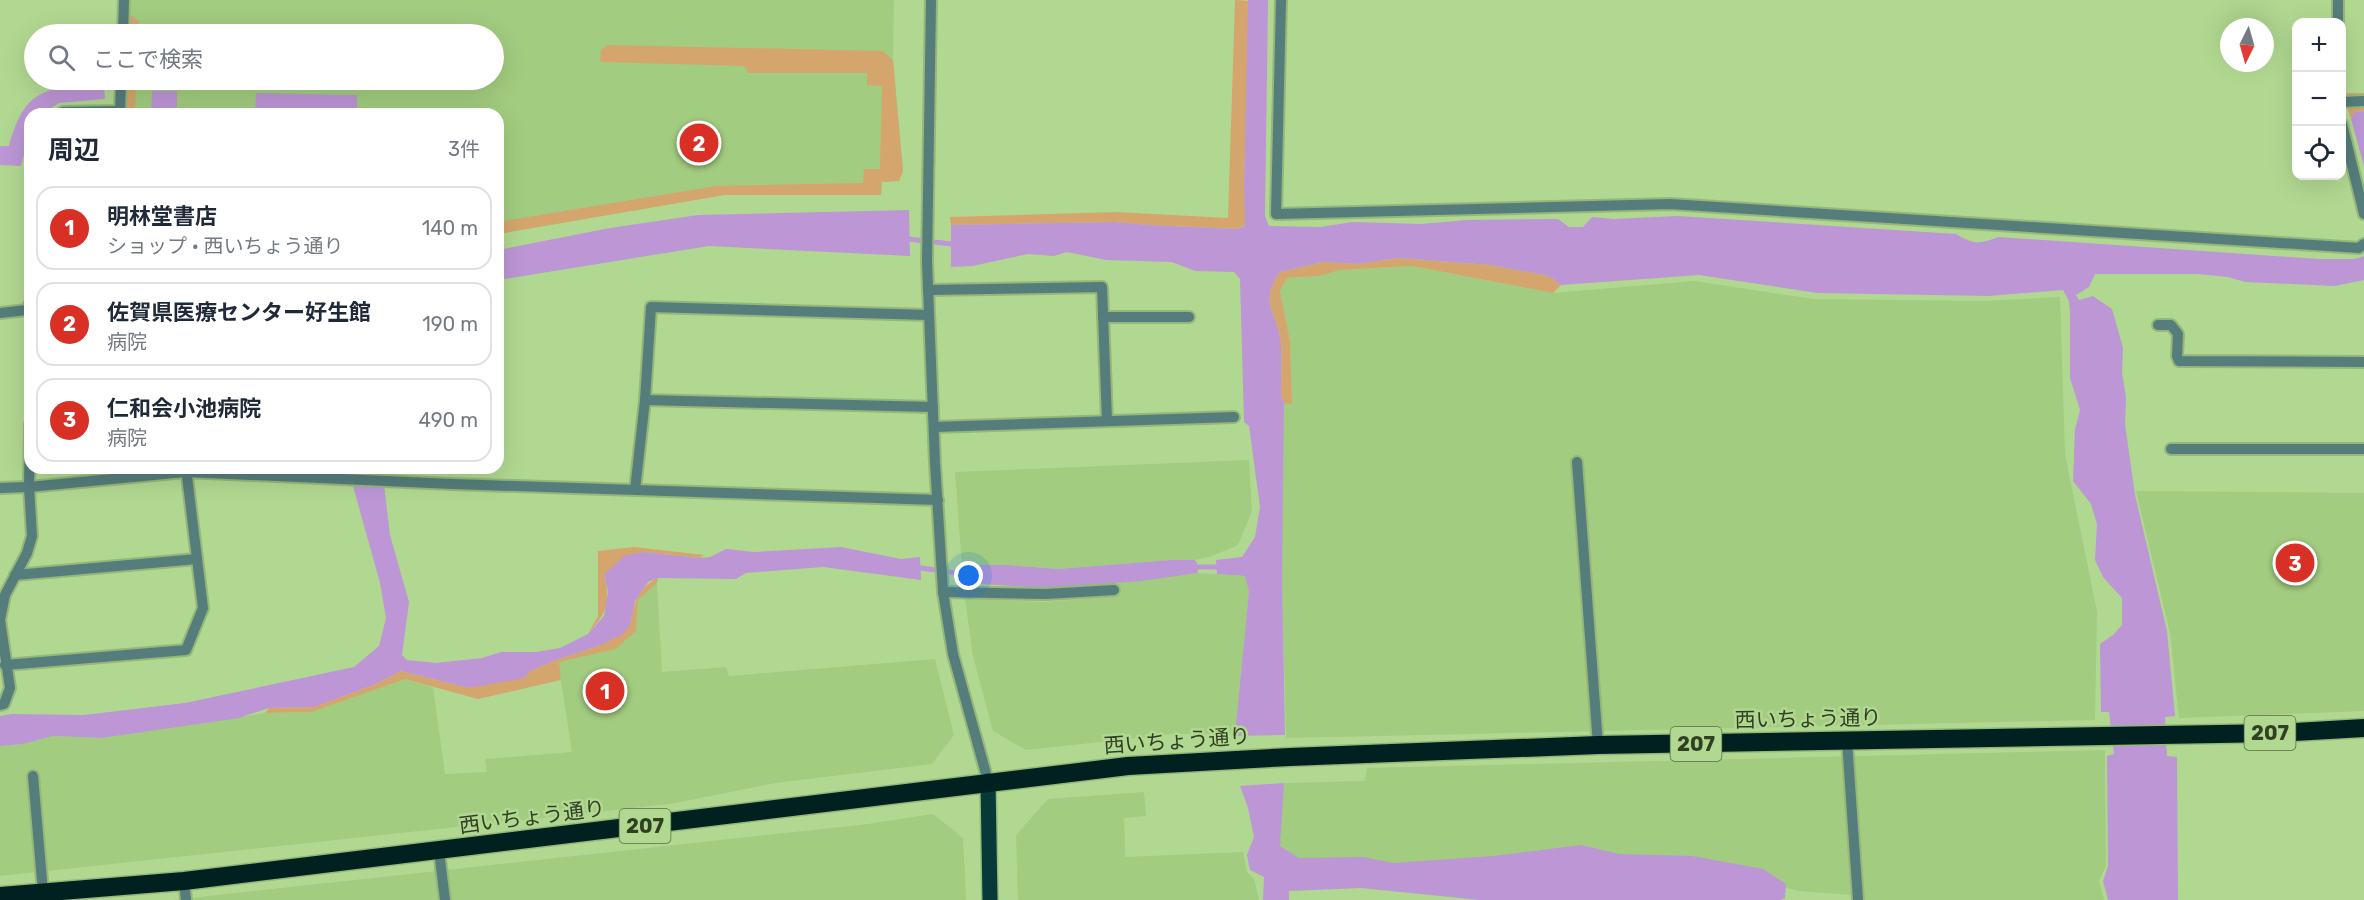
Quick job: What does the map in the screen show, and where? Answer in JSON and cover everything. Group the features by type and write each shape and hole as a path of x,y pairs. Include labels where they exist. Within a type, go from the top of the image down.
{"highway":[{"name":"西いちょう通り","path":"0,896 184,881 988,781 1128,766 1290,756 1598,746 2103,736 2364,728"}],"main road":[{"path":"988,781 990,900"}],"street":[{"path":"123,24 124,0"},
{"path":"931,0 927,262 943,592 953,654 988,781"},
{"path":"1281,0 1276,214 1670,204 2359,248 2364,244"},
{"path":"2338,0 2338,18"},
{"path":"120,108 121,90"},
{"path":"2346,102 2364,101"},
{"path":"2342,126 2364,214"},
{"path":"928,290 1102,287 1107,422"},
{"path":"634,490 645,400 651,308 929,315"},
{"path":"0,313 24,310"},
{"path":"1103,317 1189,317"},
{"path":"2158,325 2171,325 2178,334 2177,356 2179,361 2364,362"},
{"path":"645,400 933,406"},
{"path":"934,427 1234,417"},
{"path":"2171,449 2364,448"},
{"path":"1577,462 1598,746"},
{"path":"0,705 4,704 10,688 0,620 5,595 27,554 32,536 29,474"},
{"path":"0,488 149,474"},
{"path":"5,665 186,650 203,608 186,474"},
{"path":"258,474 393,482 938,500"},
{"path":"15,575 196,559"},
{"path":"943,592 1046,594 1114,590"},
{"path":"1847,741 1858,900"},
{"path":"33,776 43,892"},
{"path":"439,851 445,900"},
{"path":"184,881 186,900"}],"shaded area":[{"path":"130,0 894,0 893,60 903,171 899,181 882,182 881,195 724,195 504,233 504,108 125,108 126,90 504,90 504,24 129,24"},
{"path":"1235,0 1249,1 1244,187 1246,225 1237,229 1115,222 951,225 950,217 1116,212 1228,218"},
{"path":"1248,0 1268,0 1265,216 1269,226 1321,227 1352,222 1421,224 1467,220 1558,219 1569,227 1583,227 1592,217 1613,219 1678,216 1956,234 1976,242 1998,237 2319,259 2354,259 2364,256 2364,280 2335,286 2245,282 2228,277 2197,274 2095,274 2089,287 2076,295 2079,300 2093,296 2112,309 2123,348 2125,424 2135,495 2167,631 2175,716 2165,717 2167,756 2177,757 2178,900 2108,900 2103,881 2108,866 2107,756 2114,754 2109,712 2101,712 2100,644 2122,625 2122,598 2103,577 2095,560 2097,524 2091,504 2073,481 2075,429 2080,410 2070,378 2070,312 2069,301 2063,290 1989,296 1817,293 1699,275 1561,285 1549,276 1490,265 1399,258 1357,264 1323,262 1280,272 1270,292 1270,300 1281,343 1281,396 1284,403 1282,576 1285,735 1235,736 1249,591 1245,576 1217,574 1216,560 1242,557 1255,537 1260,507 1249,426 1244,422 1240,279 1234,272 1195,271 1172,262 1106,260 1067,252 1054,256 1028,254 972,266 951,267 951,225 1115,222 1237,229 1245,226"},
{"path":"129,14 139,21 139,24 128,24"},
{"path":"608,45 883,51 893,60 903,171 899,181 882,182 881,195 724,195 504,233 504,221 716,186 863,183 864,169 880,169 882,86 867,85 867,73 748,73 744,66 600,62 601,50"},
{"path":"51,90 104,90 105,99 59,103 51,108 25,108 41,94"},
{"path":"126,90 136,90 135,108 125,108"},
{"path":"152,91 177,91 177,108 151,108"},
{"path":"256,93 357,95 357,108 255,108"},
{"path":"2346,93 2364,93 2364,111 2355,112 2351,119 2346,103"},
{"path":"24,110 24,155 21,166 0,165 0,146 9,146"},
{"path":"2364,111 2364,166 2351,119 2355,112"},
{"path":"909,210 910,256 709,246 504,279 504,249 610,228 698,215"},
{"path":"1399,258 1490,265 1549,276 1561,285 1553,293 1412,266 1340,270 1319,276 1287,278 1280,291 1290,341 1292,404 1284,403 1281,396 1281,343 1270,300 1270,292 1280,272 1323,262 1357,264"},
{"path":"1412,266 1553,293 1694,281 1813,299 1982,301 2060,297 2065,454 2097,612 2095,720 1286,738 1282,482 1284,403 1292,403 1290,341 1280,291 1287,278 1319,276 1340,270"},
{"path":"1249,460 1252,511 1238,545 1212,556 1195,560 1058,569 1007,565 962,565 955,472"},
{"path":"350,474 383,474 390,535 409,602 402,655 407,660 436,663 482,658 501,652 536,652 560,648 588,634 604,616 608,592 604,575 624,556 643,552 700,558 710,557 726,549 754,552 841,547 901,559 920,557 921,580 823,567 746,573 736,579 658,578 648,582 635,601 630,625 623,634 601,645 530,671 524,678 469,688 401,671 376,684 314,707 269,708 239,718 102,738 53,736 23,744 0,746 0,716 12,714 84,715 185,703 354,667 379,646 386,618 380,583"},
{"path":"2136,491 2364,493 2364,711 2179,718 2170,633"},
{"path":"634,547 704,555 700,558 643,552 604,575 607,593 606,607 600,620 588,634 598,616 598,551"},
{"path":"1195,560 1199,567 1197,573 1142,581 1047,588 963,583 962,565 1007,565 1058,569"},
{"path":"1197,573 1246,576 1249,591 1236,734 1174,734 1026,750 993,731 973,656 965,599 1045,602 1111,597 1112,583"},
{"path":"658,578 657,583 638,600 636,631 616,649 559,662 561,680 478,699 405,679 312,712 265,713 269,708 314,707 376,684 401,671 469,688 530,671 601,645 630,625 633,610 641,591"},
{"path":"657,583 662,672 726,667 729,676 935,659 954,735 932,764 775,783 670,804 0,876 0,746 23,744 53,736 102,738 265,713 312,712 405,679 433,687 445,774 487,772 485,759 572,752 558,662 616,649 636,631 638,600"},
{"path":"2105,750 2106,866 2099,881 2104,900 1855,900 1853,895 1798,891 1735,873 1390,871 1274,858 1284,783 1365,781 1367,768"},
{"path":"1284,783 1280,846 1299,858 1363,857 1394,863 1493,856 1581,845 1619,854 1692,856 1763,869 1786,884 1785,898 1781,900 1480,900 1361,888 1289,891 1289,900 1263,900 1264,877 1250,870 1247,855 1254,837 1248,808 1240,786"},
{"path":"1144,792 1146,816 1124,818 1125,857 1243,852 1247,872 1254,879 1259,900 1018,900 1016,835 1048,799"},
{"path":"933,814 963,838 966,900 172,900 868,824"}],"waterway":[{"path":"909,239 951,244"},
{"path":"1199,567 1215,567"},
{"path":"921,568 963,574"}],"place":[{"name":"佐賀県医療センター好生館","path":"699,143"},
{"name":"仁和会小池病院","path":"2295,563"},
{"name":"明林堂書店","path":"605,691"}]}
